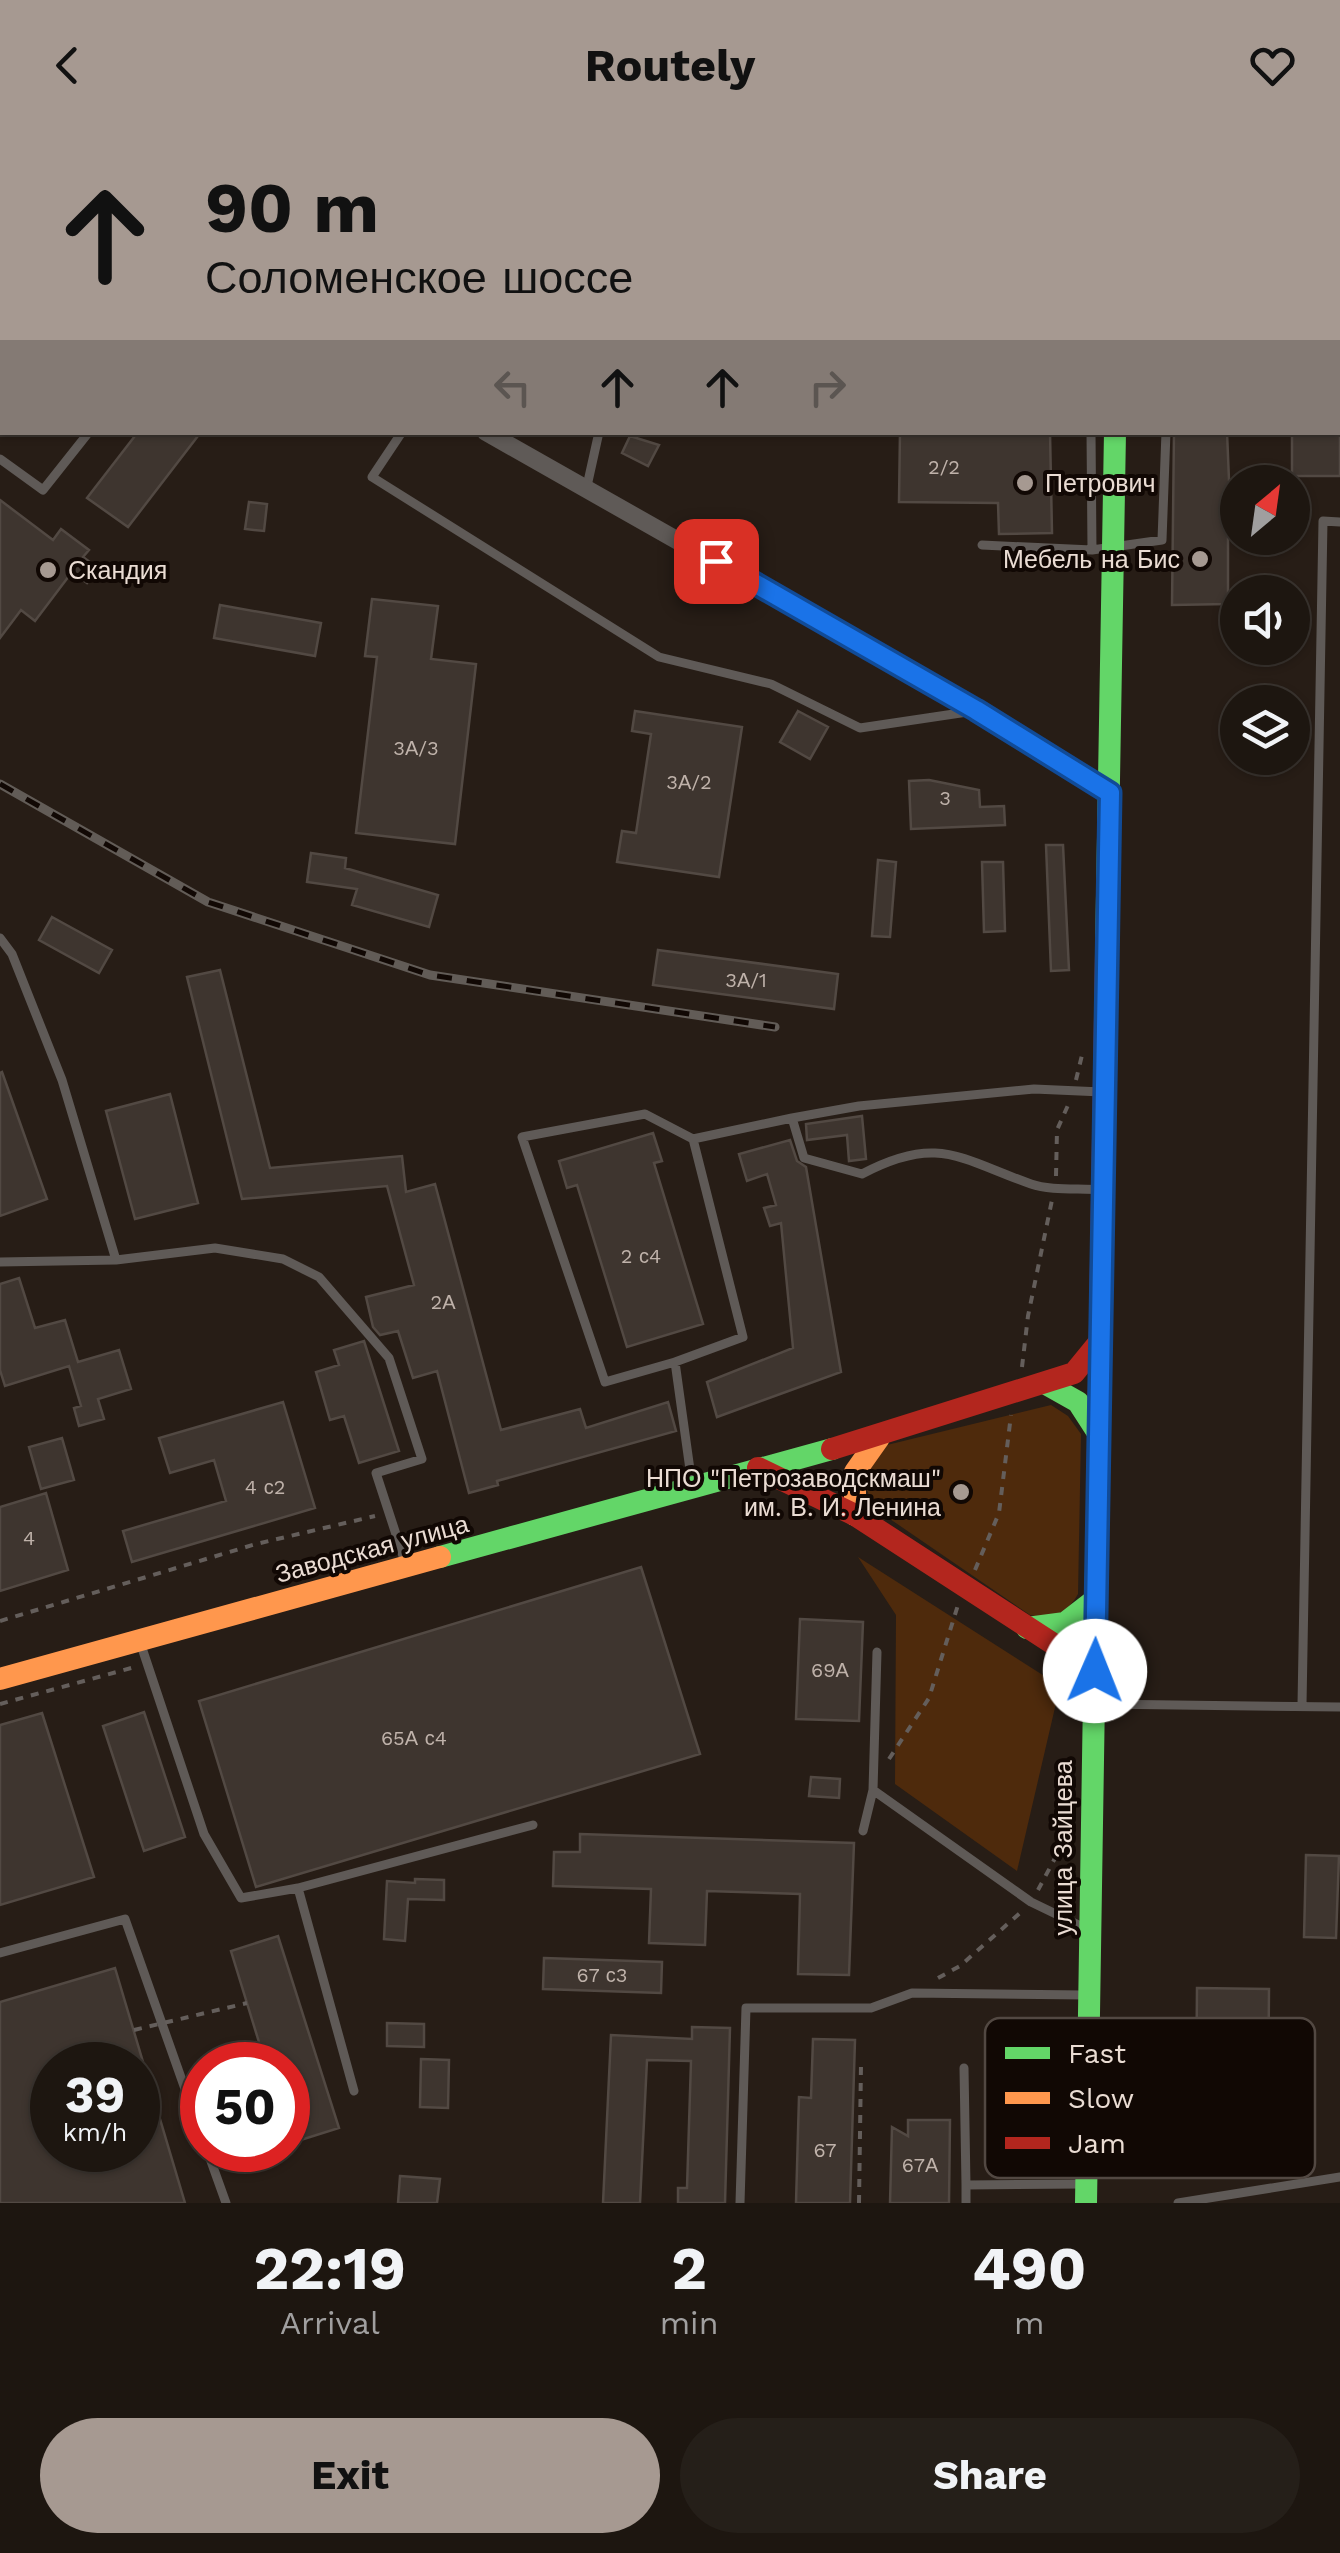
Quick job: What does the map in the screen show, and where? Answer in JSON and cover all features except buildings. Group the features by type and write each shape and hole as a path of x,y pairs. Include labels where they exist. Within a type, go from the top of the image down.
{"main road":[{"name":"улица Зайцева","path":"1090,2018 1092,1704 1106,1190 1110,793 1102,548 1115,435"},
{"name":"Заводская улица","path":"0,1678 407,1569 882,1435 1074,1372 1101,1340"},
{"path":"1046,1384 1068,1393 1087,1409 1098,1433"},
{"path":"855,1514 852,1492 857,1458 882,1435"},
{"path":"758,1468 855,1514 1095,1671"},
{"path":"1026,1628 1062,1628 1078,1619 1096,1599"}],"street":[{"path":"492,435 976,710 1110,793"}],"lane":[{"path":"0,459 43,490 87,435"},
{"path":"400,435 372,478 659,657 771,684 860,728 976,710"},
{"path":"586,486 598,435"},
{"path":"1091,435 1102,548"},
{"path":"982,546 1102,548 1162,540 1166,435"},
{"path":"1302,1705 1323,521 1340,522"},
{"path":"0,938 12,954 62,1080 116,1260"},
{"path":"694,1140 744,1338 605,1382 522,1137 645,1114 694,1140 858,1106 1034,1089 1107,1092"},
{"path":"792,1118 804,1158 862,1174 898,1155 937,1153 982,1162 1035,1186 1106,1190"},
{"path":"0,1262 116,1260 215,1248 283,1259 319,1276 389,1358 422,1458 376,1473 407,1569"},
{"path":"674,1362 692,1486"},
{"path":"139,1640 204,1834 241,1898 298,1888 532,1824"},
{"path":"863,1831 874,1790 877,1652"},
{"path":"1092,1704 1340,1707"},
{"path":"874,1790 1032,1902 1090,1931"},
{"path":"298,1888 354,2092"},
{"path":"0,1953 125,1919 180,2075"},
{"path":"740,2203 746,2008 871,2008 912,1993 1091,1996"},
{"path":"964,2068 966,2203"},
{"path":"215,2172 226,2203"},
{"path":"1178,2203 1340,2177"},
{"path":"966,2185 1086,2194"}],"path":[{"path":"874,1790 899,1738 930,1698 956,1608 999,1514 1015,1394 1055,1186 1057,1130 1073,1092"},
{"path":"0,1622 256,1544 389,1512"},
{"path":"0,1704 147,1664"},
{"path":"134,2030 247,2003"},
{"path":"859,2203 861,2064"}],"shaded area":[{"path":"1051,1405 1068,1416 1081,1434 1078,1594 1064,1611 1038,1616 1030,1615 874,1508 864,1482 871,1461 887,1445"},
{"path":"858,1557 1060,1686 1017,1871 895,1784 896,1615"}],"railway":[{"path":"0,784 208,902 430,975 775,1027"}],"traffic: fast":[{"path":"1106,953 1115,435"},
{"path":"1046,1384 1078,1402 1098,1433"},
{"path":"440,1557 832,1449"},
{"path":"1089,2018 1096,1570"},
{"path":"1027,1628 1065,1623 1096,1599"},
{"path":"1086,2178 1086,2203"}],"traffic: slow":[{"path":"855,1515 855,1472 879,1438"},
{"path":"0,1679 440,1557"}],"traffic: jam":[{"path":"1096,1570 1106,953"},
{"path":"832,1449 1074,1373 1101,1340"},
{"path":"758,1468 855,1515 1095,1671"}],"place":[{"name":"Петрович","path":"1025,483"},
{"name":"Мебель на Бис","path":"1200,559"},
{"name":"Скандия","path":"48,570"},
{"name":"НПО \"Петрозаводскмаш\" им. В. И. Ленина","path":"961,1492"}],"route":[{"path":"716,561 976,710 1110,793 1095,1671"}]}
